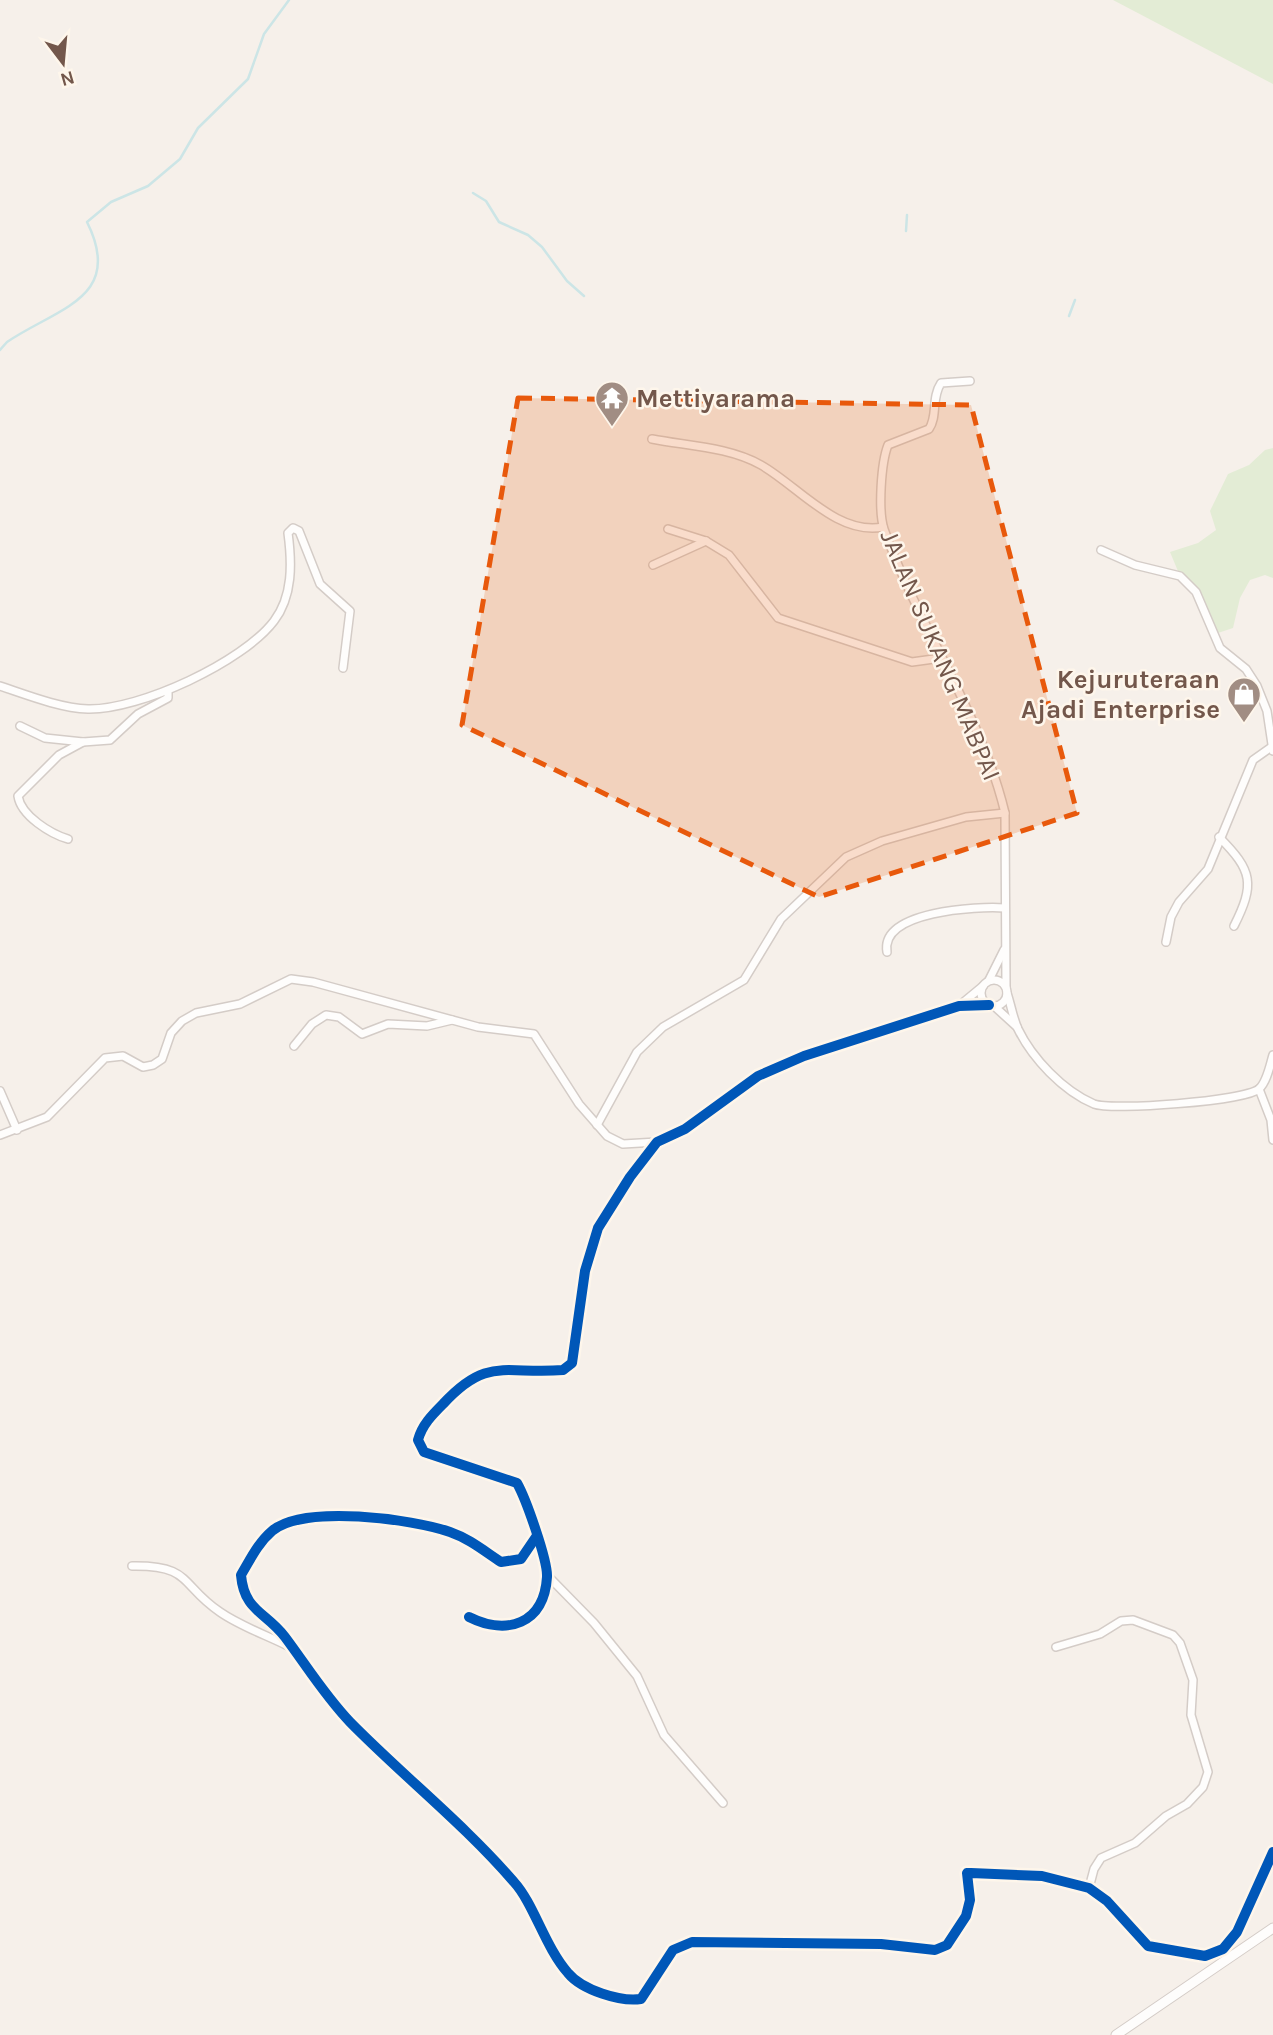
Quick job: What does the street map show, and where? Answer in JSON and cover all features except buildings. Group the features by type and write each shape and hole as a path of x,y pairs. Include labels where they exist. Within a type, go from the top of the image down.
{"street":[{"name":"JALAN SUKANG MABPAI","path":"970,381 941,383 934,394 933,424 929,429 888,445 880,480 883,527 994,778 1005,813 1007,990 1018,1028"},
{"path":"652,439 739,454 762,466 840,520 883,527"},
{"path":"0,686 86,709 104,708 168,691 192,681 259,636 275,620 291,577 288,533 293,528 299,531 320,584 350,611 343,668"},
{"path":"668,529 706,541 729,555 778,618 912,662 941,658"},
{"path":"653,565 706,541"},
{"path":"1101,550 1135,565 1180,576 1201,598 1212,635 1220,648 1246,669 1264,700 1272,750 1253,760 1208,869 1171,917 1166,942"},
{"path":"20,726 45,738 83,742 110,740 138,714 168,698 168,691"},
{"path":"68,839 57,836 32,817 19,802 18,796 59,755 83,742"},
{"path":"597,1125 637,1052 663,1027 744,980 781,919 846,858 883,841 966,817 1005,813"},
{"path":"1219,837 1240,862 1249,881 1249,893 1234,926"},
{"path":"887,952 885,941 892,930 935,914 963,908 1005,908"},
{"name":"JALAN SUKANG MABPAI","path":"986,983 1006,945"},
{"path":"0,1135 47,1117 106,1058 123,1056 143,1067 153,1065 162,1059 171,1033 182,1021 196,1013 240,1004 291,979 313,982 478,1027 534,1034 579,1104 597,1125 617,1142 657,1142 685,1129 758,1076 804,1056 959,1006 1003,1002 1007,990 999,980 986,983 959,1006"},
{"path":"986,983 982,998 992,1005"},
{"name":"JALAN SUKANG MABPAI","path":"992,1005 1018,1028 1048,1070 1068,1087 1101,1106 1215,1099 1239,1096 1259,1089"},
{"path":"294,1046 312,1024 326,1015 340,1017 362,1034 388,1024 427,1026 452,1020"},
{"path":"1273,1055 1259,1089 1271,1120 1273,1140"},
{"path":"0,1091 17,1130"},
{"path":"657,1142 630,1177 598,1228 585,1271 572,1363 563,1370 505,1368 469,1380 430,1418 418,1440 424,1452 517,1483 548,1576 594,1623 637,1676 664,1735 723,1803"},
{"path":"536,1537 521,1559 501,1562 477,1544 422,1525 327,1515 288,1521 272,1531 241,1575 245,1597 286,1638 289,1646 348,1720 486,1851 517,1885 541,1935 568,1974 587,1987 626,1999 641,1999 647,1995 673,1950 692,1942 881,1944 935,1950 947,1945 966,1916 970,1900 967,1873 1042,1877 1089,1888 1107,1901 1148,1946 1205,1956 1218,1967"},
{"path":"132,1566 171,1570 188,1580 221,1613 289,1646"},
{"path":"468,1617 493,1626 520,1624 540,1608 548,1576"},
{"path":"1056,1647 1100,1634 1121,1621 1133,1620 1173,1635 1180,1643 1193,1681 1191,1715 1208,1772 1203,1787 1187,1804 1166,1816 1135,1843 1101,1858 1094,1869 1089,1888"},
{"path":"1205,1956 1223,1949 1237,1932 1273,1852"},
{"path":"1116,2035 1273,1928"}],"highlighted area":[{"path":"518,398 971,405 1077,813 819,897 462,725"}],"green space":[{"path":"1113,0 1273,0 1273,84"},
{"path":"1273,448 1273,578 1265,575 1250,580 1240,598 1233,628 1212,635 1201,598 1180,576 1170,552 1198,543 1216,530 1210,511 1228,474 1249,465 1265,450"}],"waterway":[{"path":"0,350 7,342 80,298 92,284 98,268 97,248 87,222 111,202 148,186 180,159 198,128 248,79 264,34 289,0"},
{"path":"473,193 486,201 499,222 528,235 542,247 567,281 584,296"},
{"path":"906,231 907,215"},
{"path":"1069,316 1075,300"}],"cycle path":[{"path":"469,1617 483,1623 510,1625 531,1615 539,1606 544,1593 547,1577 544,1558 517,1483 424,1452 418,1440 435,1412 473,1379 498,1370 563,1370 572,1363 585,1271 598,1228 630,1177 657,1142 685,1129 758,1076 804,1056 959,1006 989,1005"},
{"path":"536,1537 521,1559 501,1562 464,1538 433,1527 359,1517 308,1518 287,1523 272,1531 258,1546 241,1575 246,1596 251,1604 285,1637 341,1712 495,1861 521,1891 568,1973 582,1985 602,1994 623,1999 641,1999 673,1950 692,1942 881,1944 935,1950 947,1945 966,1916 970,1900 967,1873 1042,1876 1089,1888 1107,1901 1148,1946 1205,1956 1223,1949 1237,1932 1273,1852"}],"place":[{"name":"Mettiyarama","path":"612,428"},
{"name":"Kejuruteraan Ajadi Enterprise","path":"1244,724"}]}
